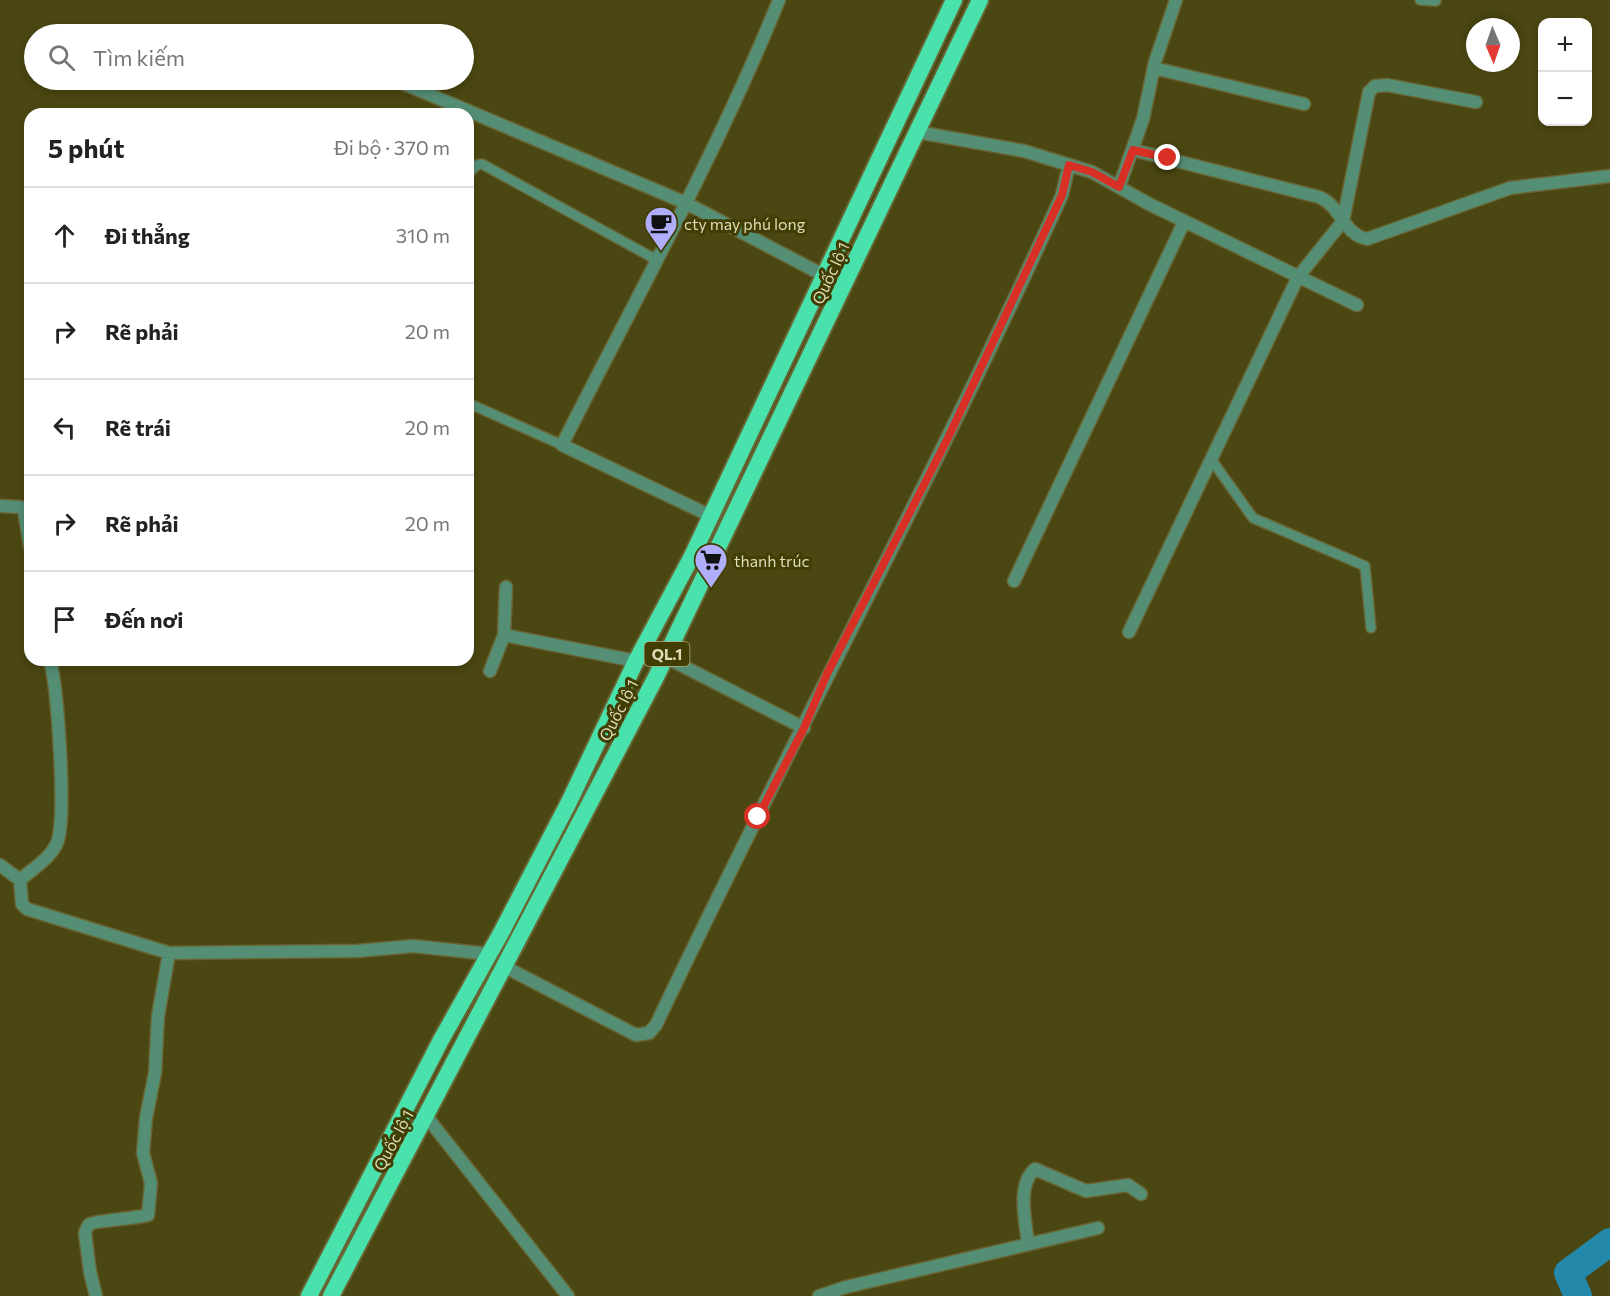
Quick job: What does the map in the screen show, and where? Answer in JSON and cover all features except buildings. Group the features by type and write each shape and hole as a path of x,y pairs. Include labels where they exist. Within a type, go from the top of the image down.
{"highway":[{"name":"Quốc lộ 1","path":"309,1296 441,1040 569,802 636,661 711,516 954,0"},
{"name":"Quốc lộ 1","path":"331,1296 505,967 665,657 980,0"}],"street":[{"path":"711,516 562,445 655,259 686,203 762,47 779,0"},
{"path":"1119,187 1143,119 1154,68 1176,0"},
{"path":"1154,68 1304,104"},
{"path":"1129,632 1298,277 1343,221 1370,92 1375,86 1387,85 1476,102"},
{"path":"419,90 461,108"},
{"path":"474,113 686,203 823,275"},
{"path":"917,132 1024,151 1092,172 1184,222 1357,305"},
{"path":"1133,150 1320,197 1329,201 1358,237 1376,238 1510,188 1610,176"},
{"path":"505,967 636,1035 648,1033 656,1025 804,728 827,674 948,438 1062,195 1069,165"},
{"path":"1014,580 1184,222"},
{"path":"0,506 20,507 24,510"},
{"path":"490,671 504,635 506,587"},
{"path":"504,635 636,661"},
{"path":"665,657 804,728"},
{"path":"20,880 46,859 58,841 60,764 51,666"},
{"path":"0,865 20,880 22,904 27,909 169,953 357,951 413,946 489,954"},
{"path":"96,1296 90,1272 85,1233 87,1228 94,1223 131,1220 148,1215 151,1211 151,1183 143,1153 146,1118 155,1073 158,1016 169,953"},
{"path":"426,1116 568,1296"},
{"path":"1028,1244 1024,1193 1027,1182 1035,1169 1086,1191 1128,1185 1141,1194"},
{"path":"819,1296 846,1287 1098,1228"}],"lane":[{"path":"1420,0 1436,1"},
{"path":"474,168 482,164 655,259"},
{"path":"474,406 562,445"},
{"path":"1211,459 1252,518 1365,566 1371,628"}],"waterway":[{"path":"1578,1296 1568,1273 1610,1242"}],"place":[{"name":"cty may phú long","path":"661,252"},
{"name":"thanh trúc","path":"711,589"}],"route":[{"path":"758,817 804,728 827,674 948,438 1062,195 1069,165 1092,172 1119,187 1133,150 1168,158"}]}
